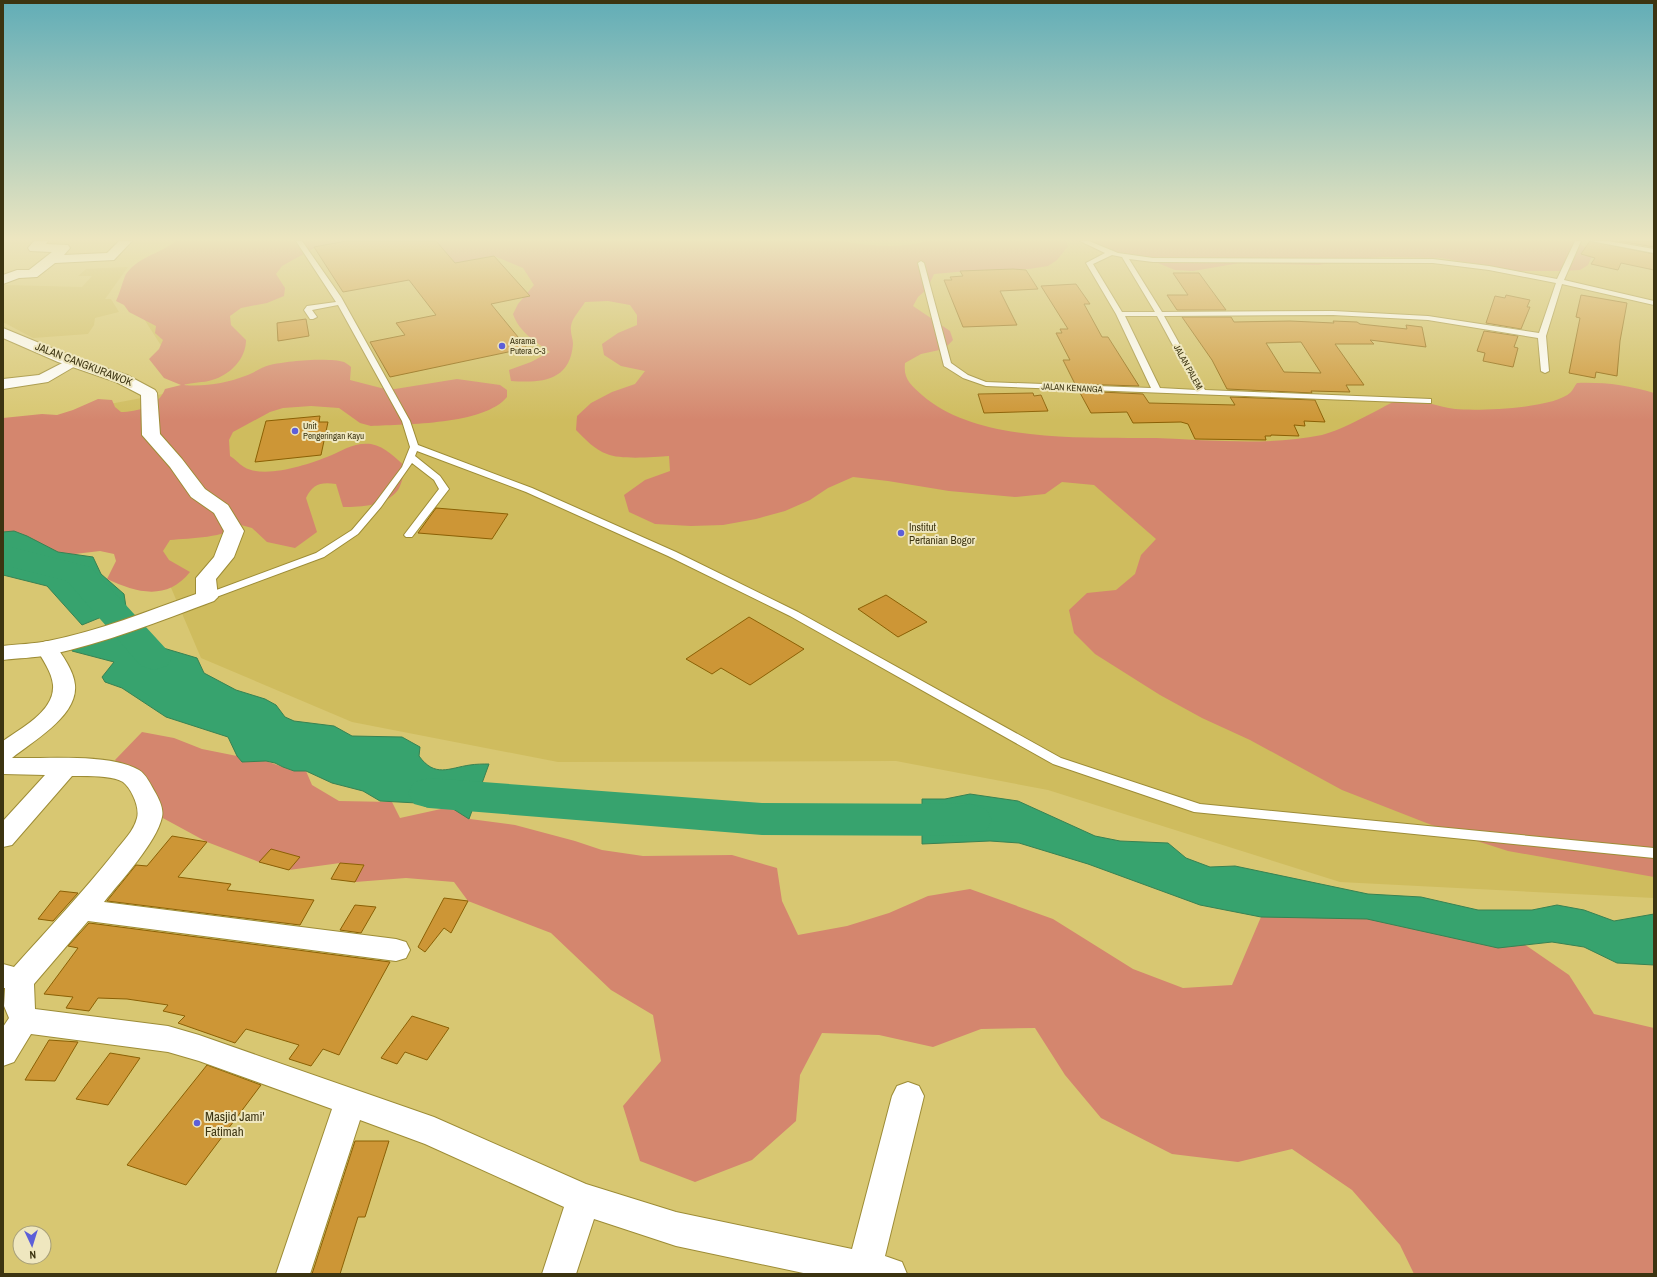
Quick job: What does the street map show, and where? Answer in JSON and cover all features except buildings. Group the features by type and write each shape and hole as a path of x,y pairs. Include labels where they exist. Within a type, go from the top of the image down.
{"street":[{"name":"JALAN CANGKURAWOK","path":"3,332 72,362 108,372 135,383 149,393 151,435 176,463 198,492 221,509 234,531 228,552 220,565 206,578 207,597"},
{"path":"3,384 43,379 72,362"},
{"path":"3,653 47,648 70,642 152,617 207,597"},
{"path":"3,753 49,717 62,702 64,685 47,648"},
{"path":"3,764 4,766 32,768 110,769 131,777 146,798 150,815 144,833 81,910 12,978 24,1020"},
{"path":"3,838 65,768"},
{"path":"81,910 396,950"},
{"path":"3,1053 24,1020"},
{"path":"24,1020 82,1029 168,1039 199,1048 350,1101 440,1135 583,1199 676,1229 878,1271 908,1096"},
{"path":"293,1274 350,1101"},
{"path":"559,1274 583,1199"}],"lane":[{"name":"JALAN KENANGA","path":"931,301 947,364 960,375 986,384 1428,401"},
{"path":"1112,301 1120,314 1157,391"},
{"name":"JALAN PALEM","path":"1151,301 1203,393"},
{"path":"1545,371 1542,336 1554,301"},
{"path":"1644,301 1654,303"},
{"path":"207,597 320,555 355,532 378,506 406,467 412,452 406,421 340,303 310,308 308,310 313,317"},
{"path":"1120,314 1333,312 1420,318 1542,336"},
{"path":"409,535 444,489 437,478 412,452"},
{"path":"412,452 529,490 680,557 794,614 1057,761 1199,809 1654,853"}],"shaded area":[{"path":"3,301 112,301 119,312 95,318 94,325 88,334 33,338 3,322"},
{"path":"116,301 273,301 241,308 230,316 231,325 246,340 240,360 231,370 219,378 184,385 207,385 223,382 248,375 267,366 277,364 307,360 328,360 344,362 350,366 350,380 381,388 395,389 457,379 500,385 507,390 507,397 496,406 481,413 463,418 404,425 371,426 360,423 339,408 311,406 283,408 270,412 233,432 229,440 230,456 244,467 263,472 286,470 319,460 359,444 371,444 376,445 390,453 406,467 401,485 393,495 387,499 358,507 343,507 336,484 326,483 314,487 306,498 317,532 295,548 267,542 252,528 241,525 226,533 217,535 170,540 163,551 169,560 190,572 181,581 162,591 140,591 107,579 116,561 114,554 100,551 58,556 32,539 11,532 3,532 3,418 42,414 57,415 98,399 112,400 115,407 121,412 134,411 153,404 162,395 165,389 181,385 164,378 149,359 159,349 163,340 155,333 156,326 129,312 124,305"},
{"name":"Institut Pertanian Bogor","path":"132,301 1654,301 1654,898 1340,882 1048,790 896,761 558,762 352,722 201,658 94,407 189,389"},
{"path":"521,301 916,301 913,306 950,331 953,340 944,349 921,354 905,363 905,373 911,385 922,395 945,411 972,422 1002,430 1066,437 1156,438 1218,441 1281,440 1329,433 1390,403 1405,400 1420,401 1455,409 1481,410 1516,408 1562,398 1571,392 1577,383 1616,385 1654,393 1654,877 1508,851 1452,833 1342,790 1250,740 1202,718 1160,695 1095,654 1074,633 1069,610 1087,593 1116,590 1135,574 1141,555 1156,539 1094,485 1062,482 1045,494 1015,497 949,491 853,477 828,488 810,500 785,511 756,519 723,525 691,526 655,524 629,512 624,495 645,480 670,471 669,456 638,458 613,456 594,447 576,430 577,416 591,403 612,392 635,384 645,371 621,366 604,355 602,344 618,333 637,325 637,315 630,305 608,301 585,302 572,323 571,331 573,344 571,357 560,373 552,378 543,380 522,382 511,381 509,370 531,362 550,352 533,340 519,326 513,314"},
{"path":"14,531 58,552 93,557 101,574 124,594 126,607 82,625 47,586 3,575 3,532"},
{"path":"136,624 160,647 197,658 204,673 236,690 265,699 276,705 285,717 294,721 334,726 352,736 402,737 420,747 419,756 425,763 437,769 443,770 472,765 489,764 469,819 450,807 427,807 417,803 380,801 363,791 332,783 306,771 294,771 275,763 266,761 242,762 237,756 228,737 166,717 122,688 105,682 102,677 114,662 72,651 72,643"},
{"path":"142,732 174,738 202,749 237,756 242,762 266,761 294,771 306,771 312,785 339,801 392,802 400,818 450,807 470,819 515,825 602,850 643,856 732,855 777,868 782,901 798,935 847,926 889,913 928,896 970,889 1053,919 1133,969 1183,988 1232,985 1261,917 1282,903 1524,944 1569,975 1594,1014 1654,1028 1654,1274 1414,1274 1400,1245 1352,1190 1292,1149 1238,1162 1172,1154 1101,1118 1065,1075 1035,1028 981,1029 933,1047 879,1035 822,1033 800,1075 796,1121 752,1160 695,1182 640,1161 623,1106 661,1061 653,1015 611,990 551,933 468,901 454,882 406,878 355,882 364,865 340,863 289,870 259,862 207,842 137,804 139,782 115,760"},
{"path":"970,794 1018,801 1095,836 1120,841 1168,843 1186,858 1210,867 1235,866 1368,894 1421,897 1478,910 1532,910 1557,905 1584,910 1614,921 1654,914 1654,965 1617,963 1584,947 1552,942 1498,948 1367,919 1261,917 1200,905 1088,864 1019,843 990,841 922,844 922,799 945,799"}],"waterway":[{"path":"3,555 79,574 154,658"},
{"path":"429,793 762,819 971,820"}],"place":[{"name":"Asrama Putera C-3","path":"502,346"},
{"name":"Unit Pengeringan Kayu","path":"295,431"},
{"name":"Institut Pertanian Bogor","path":"901,533"},
{"name":"Masjid Jami' Fatimah","path":"197,1123"}]}
